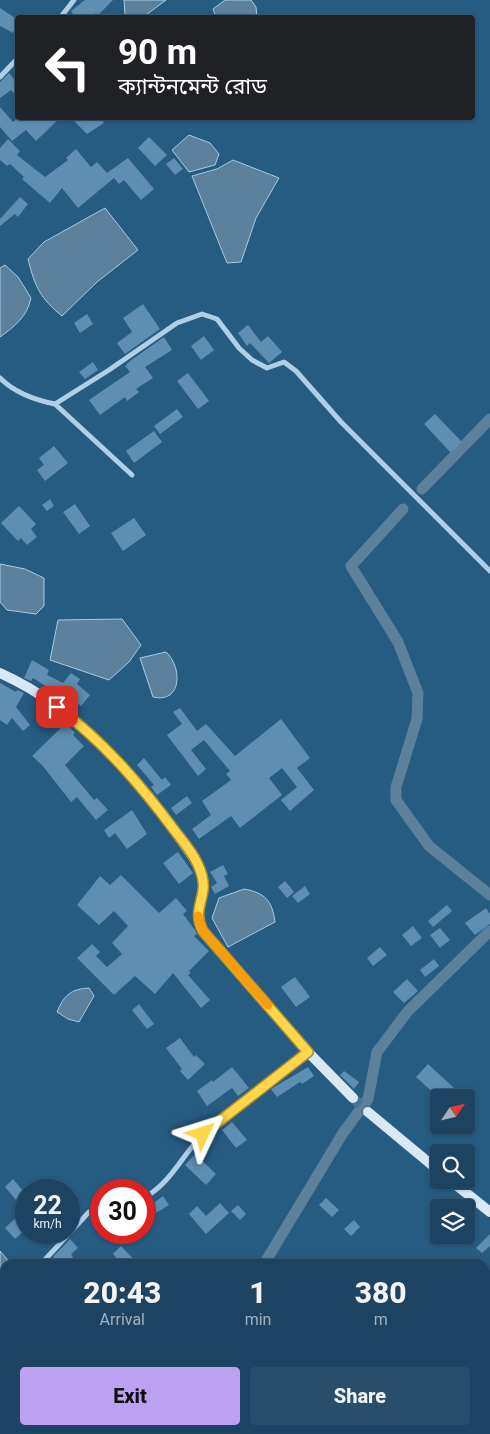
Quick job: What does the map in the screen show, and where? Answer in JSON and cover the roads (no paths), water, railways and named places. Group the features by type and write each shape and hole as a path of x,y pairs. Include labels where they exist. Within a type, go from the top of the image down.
{"main road":[{"path":"0,673 44,698 82,726 104,745 131,775 196,860 203,876 198,921 203,931 308,1052 353,1098"},
{"path":"368,1112 430,1164"},
{"path":"461,1189 490,1212"}],"street":[{"path":"62,15 74,0"},
{"path":"0,77 15,61"},
{"path":"55,404 109,370 177,323 202,314 209,316 217,320 239,348 252,360 267,368 284,362 296,371 341,422 490,571"},
{"path":"0,378 6,384 34,400 55,404 132,475"},
{"path":"155,1192 170,1178 203,1134 308,1052"},
{"path":"46,1259 90,1211"}],"water":[{"path":"124,0 166,0 146,15 125,15"},
{"path":"225,0 251,0 256,7 257,15 215,15 213,9"},
{"path":"189,135 210,143 219,154 215,165 189,172 172,150"},
{"path":"233,160 279,178 256,218 241,262 227,263 192,176 217,169"},
{"path":"105,208 138,250 97,282 62,316 48,303 39,291 28,259 44,242"},
{"path":"5,265 18,277 31,298 27,311 15,325 0,337 0,268"},
{"path":"0,564 25,569 44,578 44,606 36,614 7,610 0,602"},
{"path":"122,619 141,645 129,662 109,680 50,660 58,620"},
{"path":"166,652 175,666 177,674 175,690 163,698 153,697 140,658"},
{"path":"244,889 262,895 266,899 272,908 275,922 228,947 212,918 219,898"},
{"path":"89,988 94,996 79,1022 68,1019 57,1012 62,1001 69,994 77,990"},
{"path":"0,1251 7,1259 0,1259"}],"waterway":[{"path":"422,489 490,419"},
{"path":"403,509 351,566 398,642 418,693 417,719 396,787 396,800 429,846 490,895"},
{"path":"267,1259 343,1133 368,1099 377,1052 408,1011 490,931"}],"tunnel":[{"path":"353,1098 368,1112"}]}
